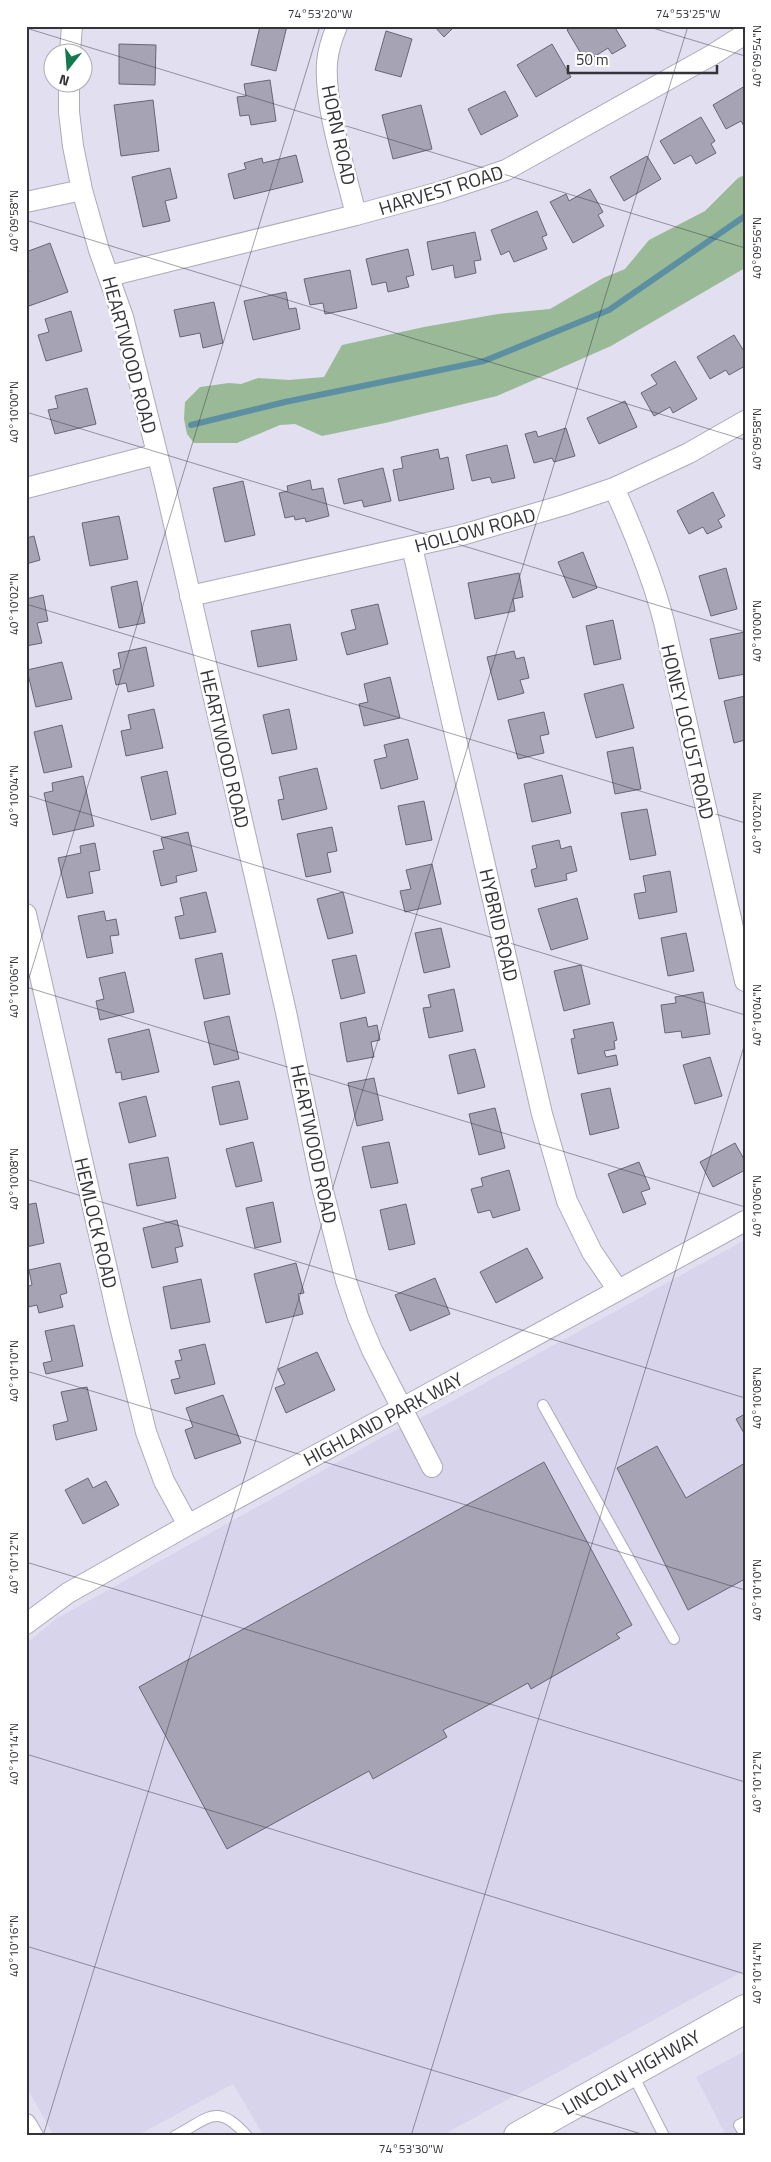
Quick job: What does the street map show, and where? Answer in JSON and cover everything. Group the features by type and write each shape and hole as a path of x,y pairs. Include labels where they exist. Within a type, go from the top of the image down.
{"main road":[{"name":"LINCOLN HIGHWAY","path":"518,2136 745,2008"}],"street":[{"path":"71,42 72,26"},
{"name":"HORN ROAD","path":"337,26 331,42 327,63 327,79 333,120 356,215"},
{"name":"HARVEST ROAD","path":"109,276 356,215 440,192 521,163 745,34"},
{"name":"HEARTWOOD ROAD","path":"69,92 71,130 82,190 99,250 123,317 157,454 284,1002 322,1186 346,1282 372,1350 432,1467"},
{"path":"26,202 82,190"},
{"name":"HOLLOW ROAD","path":"190,596 412,547 545,511 614,488 689,453 745,420"},
{"path":"26,488 157,454"},
{"name":"HONEY LOCUST ROAD","path":"614,488 633,530 655,588 745,981"},
{"name":"HYBRID ROAD","path":"412,547 542,1114 567,1201 592,1252 618,1290"},
{"name":"HEMLOCK ROAD","path":"26,914 146,1432 164,1481 188,1525"},
{"name":"HIGHLAND PARK WAY","path":"26,1624 68,1594 188,1525 745,1221"},
{"path":"26,2124 33,2136"}],"lane":[{"path":"543,1406 674,1639"},
{"path":"632,2072 664,2136"},
{"path":"175,2136 216,2114 227,2117 247,2136"},
{"path":"745,2122 739,2125 745,2135"}],"shaded area":[{"path":"745,1240 745,1970 441,2136 264,2136 233,2084 136,2136 54,2136 26,2086 26,1644 56,1619 388,1434 432,1412"},
{"path":"745,2051 745,2136 726,2136 696,2077"}],"green space":[{"path":"745,175 745,268 611,346 497,396 385,423 322,436 295,424 280,425 237,443 194,443 187,434 184,419 185,402 200,387 229,383 241,384 258,378 289,380 324,377 342,345 424,327 498,314 550,309 603,278 625,269 649,240 705,211 738,178"}],"building":[{"path":"260,26 287,26 276,71 251,65"},
{"path":"434,26 455,26 444,37"},
{"path":"572,26 614,26 626,46 612,54 608,48 586,62 567,30"},
{"path":"386,31 412,39 401,77 375,70"},
{"path":"119,44 156,45 155,85 119,84"},
{"path":"552,44 571,77 536,97 517,65"},
{"path":"270,80 276,121 251,125 249,115 240,116 237,97 246,96 244,84"},
{"path":"745,86 745,128 741,121 726,129 713,105"},
{"path":"505,91 518,116 481,135 468,109"},
{"path":"153,100 159,151 121,156 114,105"},
{"path":"421,105 432,149 393,159 382,115"},
{"path":"701,117 715,141 711,144 716,153 696,164 691,155 674,164 660,141"},
{"path":"296,155 303,182 234,199 228,174 246,169 244,163 262,158 263,163"},
{"path":"647,156 661,179 624,201 610,177"},
{"path":"170,168 177,198 165,201 170,221 143,227 132,177"},
{"path":"590,189 603,212 598,215 604,226 573,243 550,202 566,194 569,201"},
{"path":"537,211 547,235 542,237 547,249 514,262 509,251 501,255 491,230"},
{"path":"475,232 481,260 474,261 476,273 455,278 453,265 432,270 427,242"},
{"path":"50,243 68,292 29,306 26,299 26,273 29,272 26,264 26,252"},
{"path":"408,249 414,275 406,277 409,287 388,292 386,282 372,285 366,259"},
{"path":"350,270 357,308 325,314 323,303 310,305 304,279"},
{"path":"286,292 289,309 296,308 300,329 253,340 244,301"},
{"path":"214,302 223,343 203,348 200,333 180,337 174,310"},
{"path":"71,311 82,351 46,361 38,335 49,332 45,319"},
{"path":"734,335 745,353 745,366 729,375 726,370 710,379 697,357"},
{"path":"675,361 697,399 673,413 670,407 654,416 641,393 657,384 651,375"},
{"path":"87,388 96,424 55,434 48,410 58,408 55,396"},
{"path":"625,401 637,427 599,444 587,418"},
{"path":"566,428 575,456 554,462 552,458 534,463 525,434 536,431 538,437"},
{"path":"507,445 515,478 492,483 490,477 472,481 466,455"},
{"path":"438,449 440,459 448,457 454,489 399,501 393,470 403,468 401,457"},
{"path":"383,468 391,501 364,507 362,500 344,504 338,479"},
{"path":"310,480 312,490 323,488 329,516 306,522 305,518 295,520 294,516 285,518 279,493 288,491 287,486"},
{"path":"243,481 255,535 225,542 213,488"},
{"path":"713,492 725,516 718,520 722,527 707,534 703,527 689,534 677,511"},
{"path":"119,516 128,559 90,566 82,523"},
{"path":"34,536 40,560 26,564 26,538"},
{"path":"583,552 597,588 573,598 558,562"},
{"path":"726,568 737,609 711,616 699,576"},
{"path":"519,573 523,597 513,599 515,611 475,619 468,583"},
{"path":"137,581 145,623 119,628 111,587"},
{"path":"43,595 48,621 37,623 42,643 26,646 26,599"},
{"path":"378,604 388,644 347,655 341,633 356,629 351,610"},
{"path":"613,620 621,659 594,665 586,626"},
{"path":"290,624 297,660 258,667 251,631"},
{"path":"745,632 745,674 719,679 710,639"},
{"path":"146,647 154,686 128,692 126,683 116,685 113,670 121,668 118,653"},
{"path":"514,651 516,659 524,657 529,678 520,680 524,693 498,700 487,657"},
{"path":"62,662 72,699 36,707 27,670"},
{"path":"390,677 400,718 364,726 359,704 368,702 364,684"},
{"path":"623,684 634,728 596,738 584,694"},
{"path":"745,696 745,740 734,743 724,701"},
{"path":"154,709 163,748 126,756 121,731 131,729 128,715"},
{"path":"289,709 297,749 272,754 263,715"},
{"path":"544,712 549,734 540,736 544,753 518,759 508,720"},
{"path":"62,725 72,767 44,773 34,732"},
{"path":"408,739 418,779 381,789 374,760 387,757 384,745"},
{"path":"633,747 641,789 615,794 607,752"},
{"path":"317,768 327,809 282,820 278,800 284,799 279,777"},
{"path":"167,771 176,814 151,820 141,777"},
{"path":"562,775 571,813 532,822 524,784"},
{"path":"83,776 94,826 53,835 44,793 53,791 52,783"},
{"path":"424,801 432,840 406,845 398,806"},
{"path":"647,809 656,855 630,860 621,813"},
{"path":"332,827 337,851 327,853 331,872 306,877 297,834"},
{"path":"188,832 197,871 176,876 177,882 161,886 153,851 164,849 161,838"},
{"path":"559,840 561,849 571,846 577,871 566,874 567,880 535,887 531,870 537,868 532,846"},
{"path":"95,843 100,870 89,872 93,893 67,898 58,858 81,853 80,846"},
{"path":"432,864 441,904 405,912 400,891 411,889 406,870"},
{"path":"670,871 677,912 639,919 634,894 646,892 643,876"},
{"path":"206,892 216,932 180,939 175,917 184,915 180,898"},
{"path":"343,892 353,933 328,939 317,899"},
{"path":"577,898 588,939 551,950 538,909"},
{"path":"104,911 106,921 116,919 119,935 110,936 113,953 87,958 78,916"},
{"path":"441,928 450,967 424,973 415,933"},
{"path":"686,933 694,971 668,976 661,938"},
{"path":"222,953 230,994 204,999 195,959"},
{"path":"356,955 365,993 341,999 332,960"},
{"path":"581,965 590,1004 564,1011 554,971"},
{"path":"125,972 134,1012 100,1020 96,1001 104,999 99,978"},
{"path":"454,989 463,1031 429,1038 423,1008 431,1007 428,995"},
{"path":"703,992 710,1034 682,1038 681,1031 665,1033 661,1005 676,1003 675,997"},
{"path":"229,1016 239,1059 214,1065 204,1022"},
{"path":"366,1017 368,1027 377,1025 380,1040 371,1042 374,1057 347,1062 340,1023"},
{"path":"613,1022 617,1040 614,1041 615,1049 604,1051 606,1057 616,1055 618,1065 578,1074 571,1039 575,1038 573,1030"},
{"path":"149,1029 159,1072 122,1080 121,1072 116,1073 108,1039"},
{"path":"475,1049 485,1087 458,1094 449,1055"},
{"path":"710,1057 722,1096 695,1104 683,1065"},
{"path":"374,1078 383,1120 357,1126 348,1083"},
{"path":"239,1081 248,1119 220,1125 212,1087"},
{"path":"610,1088 619,1128 590,1135 581,1094"},
{"path":"146,1096 156,1136 129,1143 119,1103"},
{"path":"495,1108 505,1148 479,1155 469,1114"},
{"path":"253,1142 262,1181 236,1187 226,1149"},
{"path":"389,1142 398,1183 371,1188 362,1147"},
{"path":"735,1143 745,1161 745,1170 713,1187 700,1162"},
{"path":"168,1157 176,1198 137,1206 129,1164"},
{"path":"639,1162 650,1189 641,1192 646,1204 623,1213 608,1174"},
{"path":"509,1170 520,1210 493,1218 490,1210 478,1213 471,1189 483,1186 481,1178"},
{"path":"273,1202 281,1242 255,1248 246,1208"},
{"path":"36,1203 44,1243 26,1247 26,1205"},
{"path":"406,1204 415,1244 389,1250 380,1210"},
{"path":"177,1220 183,1246 175,1248 178,1262 152,1268 143,1228"},
{"path":"527,1248 543,1278 496,1303 480,1272"},
{"path":"60,1263 67,1293 60,1295 63,1307 39,1313 37,1305 28,1307 26,1287 32,1285 29,1270"},
{"path":"296,1263 304,1293 298,1294 303,1314 266,1323 254,1274"},
{"path":"435,1278 450,1314 410,1331 395,1295"},
{"path":"201,1279 210,1322 171,1329 163,1287"},
{"path":"74,1325 83,1366 46,1374 43,1363 52,1361 45,1331"},
{"path":"205,1344 215,1384 175,1394 171,1380 180,1378 175,1361 182,1360 179,1350"},
{"path":"317,1352 335,1390 286,1413 275,1388 285,1384 278,1369"},
{"path":"87,1387 97,1430 56,1440 53,1425 68,1421 61,1392"},
{"path":"223,1395 241,1443 195,1459 185,1430 193,1427 186,1408"},
{"path":"745,1414 745,1435 736,1419"},
{"path":"657,1446 686,1498 745,1463 745,1579 688,1610 617,1468"},
{"path":"544,1462 632,1625 616,1634 620,1638 531,1689 528,1683 443,1730 447,1737 373,1779 369,1771 227,1849 139,1687"},
{"path":"88,1478 93,1488 106,1481 119,1505 83,1524 65,1490"}],"waterway":[{"path":"191,425 285,402 484,361 609,310 745,216"}]}
